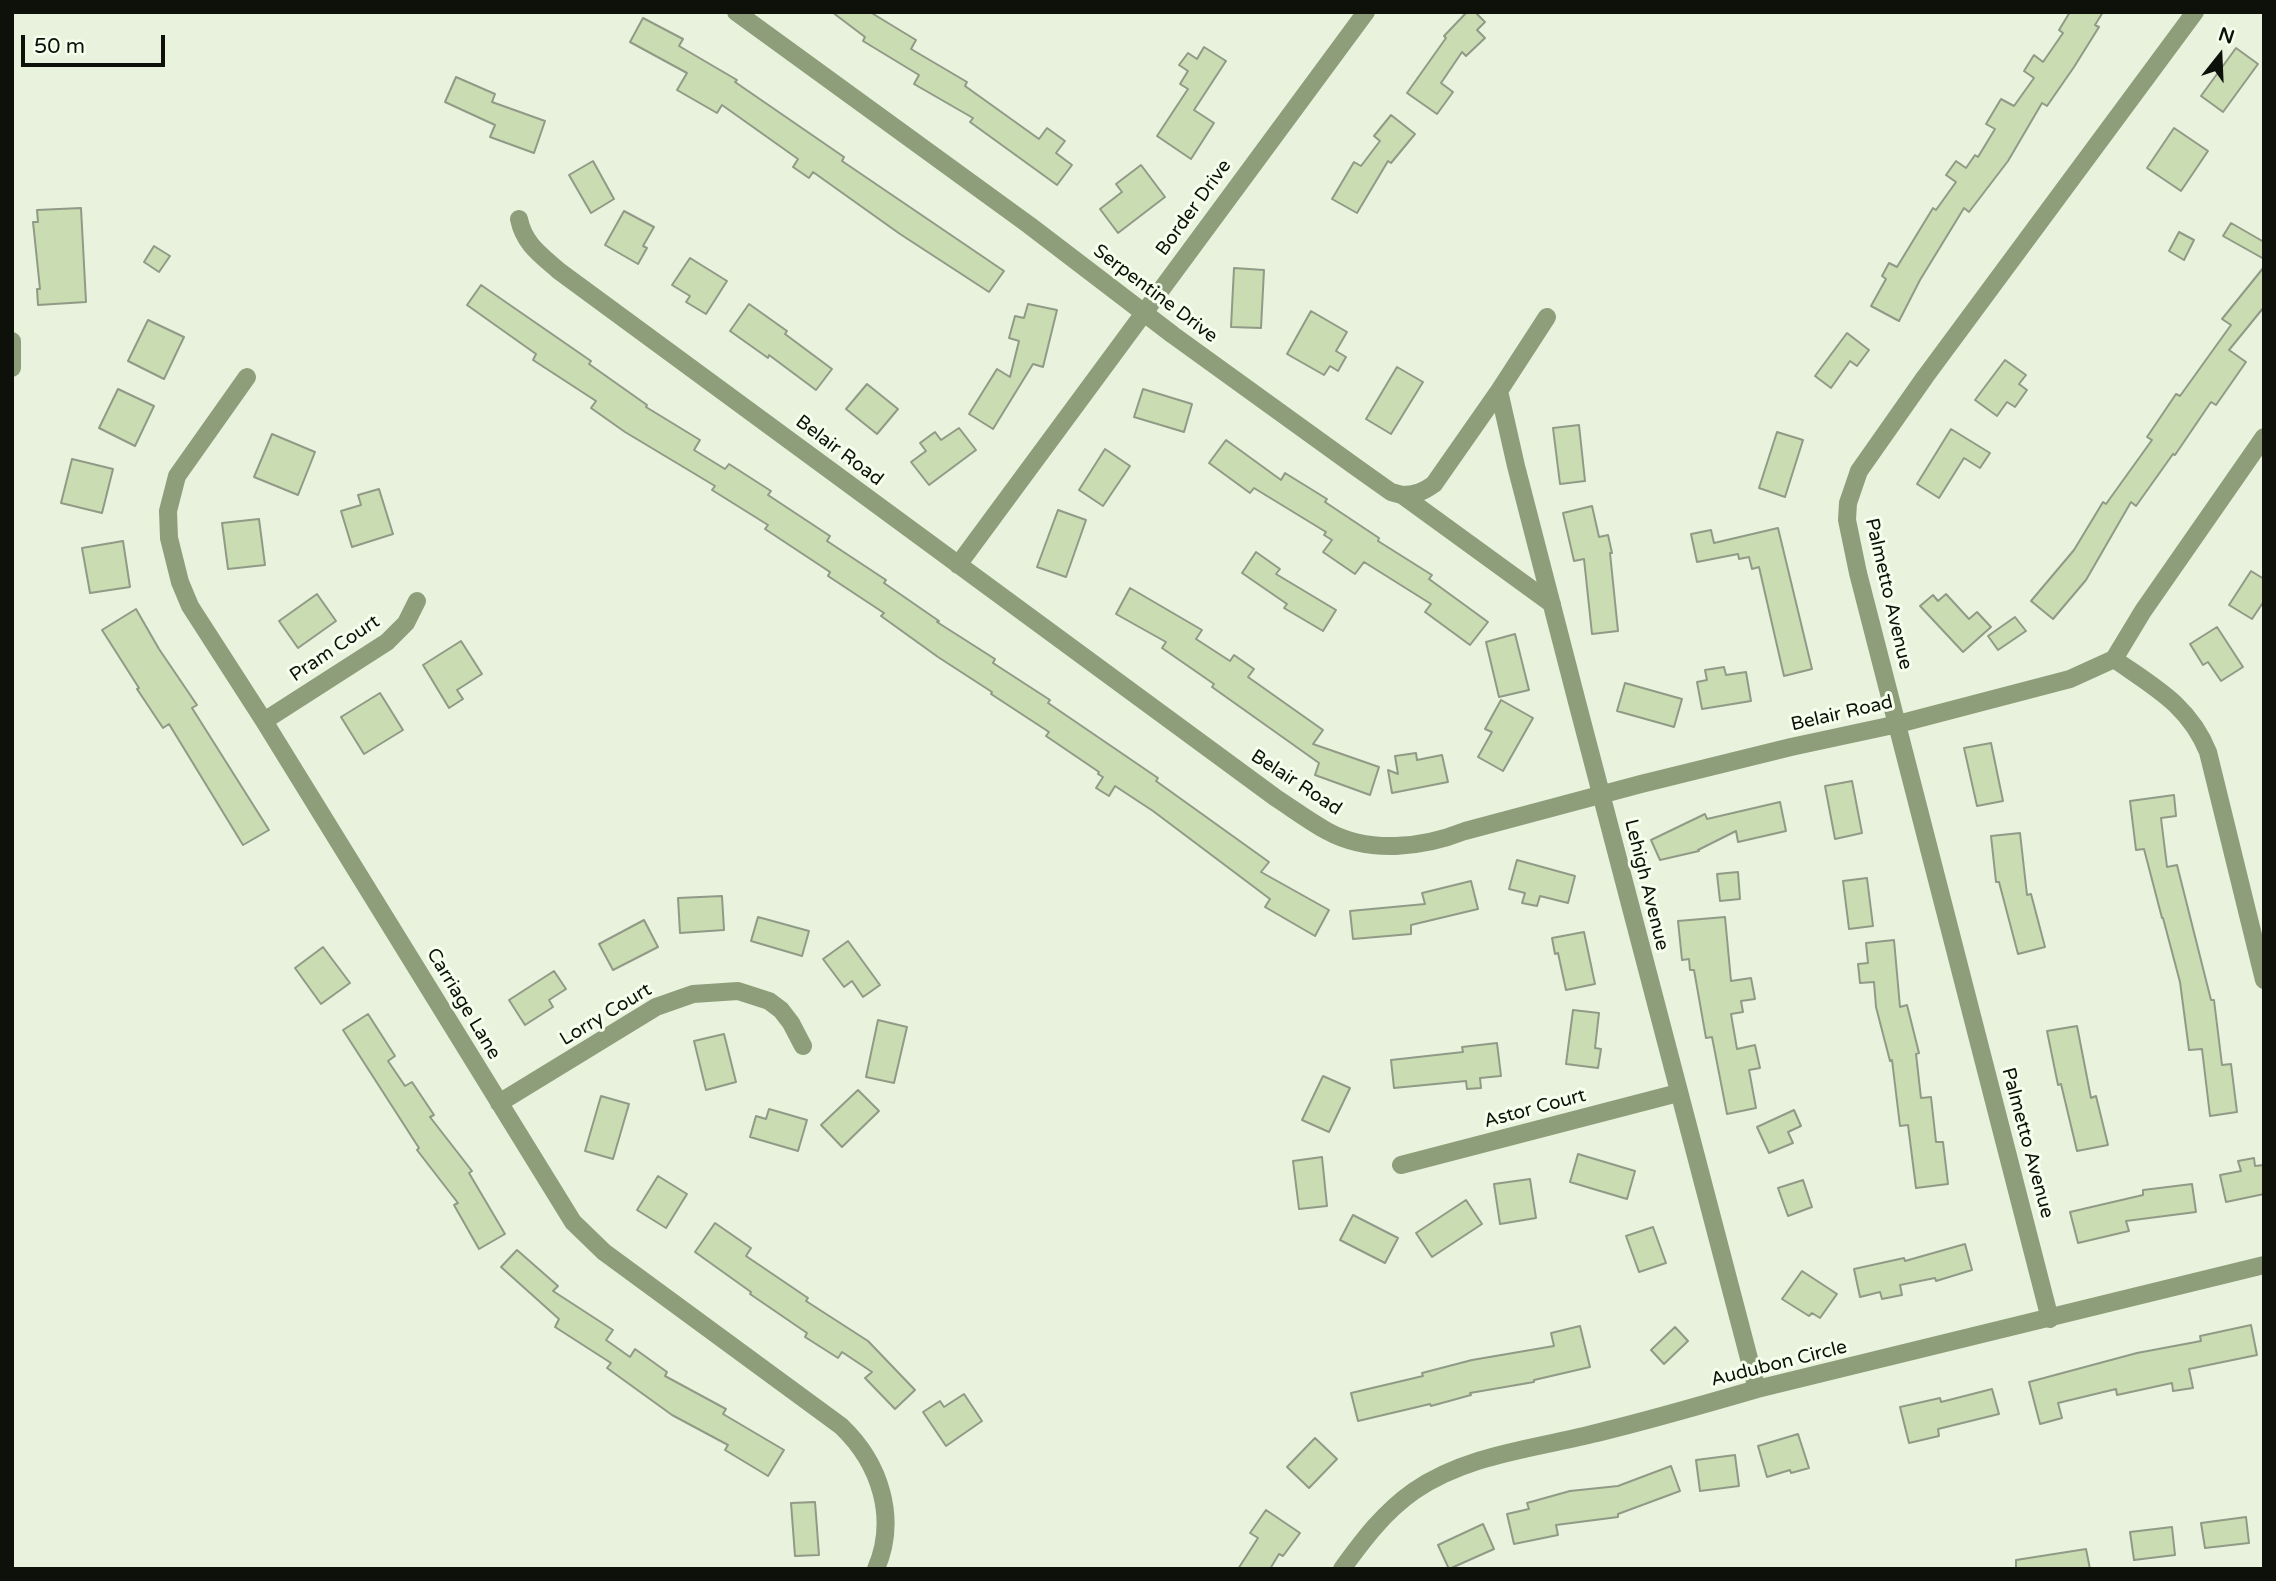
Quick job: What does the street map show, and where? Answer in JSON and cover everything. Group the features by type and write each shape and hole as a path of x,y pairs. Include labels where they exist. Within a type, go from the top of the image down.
{"street":[{"name":"Serpentine Drive","path":"736,12 1353,465 1391,492 1402,495 1552,604"},
{"name":"Border Drive","path":"958,565 1366,12"},
{"name":"Palmetto Avenue","path":"2050,1318 1849,536 1847,512 1852,487 1859,471 1925,377 2195,12"},
{"name":"Belair Road","path":"519,219 525,238 532,248 559,271 1276,798 1329,832 1356,841 1378,845 1423,844 1601,795 1791,747 1898,724 2070,678 2114,659"},
{"path":"1402,495 1414,495 1434,484 1547,317"},
{"path":"12,341 12,368"},
{"name":"Carriage Lane","path":"247,377 177,476 168,511 169,538 180,582 190,606 264,721 559,1201 587,1238 852,1436 874,1468 884,1506 884,1544 876,1569"},
{"name":"Lehigh Avenue","path":"1499,391 1678,1093 1757,1389"},
{"path":"2264,437 2143,611 2114,659 2172,700 2185,712 2202,736 2264,980"},
{"name":"Pram Court","path":"264,721 387,642 406,623 417,601"},
{"name":"Lorry Court","path":"499,1103 656,1007 693,994 738,991 769,1001 781,1010 791,1023 803,1046"},
{"name":"Astor Court","path":"1401,1165 1678,1093"},
{"name":"Audubon Circle","path":"1342,1569 1379,1520 1396,1505 1415,1490 1458,1467 1680,1412 1757,1389 2264,1265"}],"building":[{"path":"832,12 870,12 916,40 911,49 967,82 965,86 1039,139 1047,128 1065,141 1056,153 1072,165 1057,185 970,122 973,118 914,84 919,75 863,41 865,37"},
{"path":"1467,12 1475,12 1485,22 1477,30 1485,38 1466,56 1462,52 1441,83 1453,92 1437,114 1407,93 1446,38 1444,36"},
{"path":"2070,12 2103,12 2095,25 2099,27 2074,67 2047,106 2042,103 2008,161 1969,212 1964,208 1920,280 1899,321 1871,306 1886,279 1882,276 1889,263 1897,267 1933,208 1936,210 1956,182 1946,175 1956,161 1966,168 1975,155 1978,157 1995,129 1986,124 2001,99 2014,106 2034,78 2024,71 2034,55 2043,62 2063,33 2059,30"},
{"path":"643,18 683,39 679,46 737,80 735,82 844,157 842,161 1004,271 989,292 900,234 813,172 809,178 793,167 798,159 722,105 717,113 677,90 687,73 630,42"},
{"path":"1204,47 1226,61 1194,110 1214,123 1191,159 1157,136 1188,89 1180,84 1188,71 1179,65 1188,53 1197,59"},
{"path":"2236,48 2258,64 2223,112 2201,96"},
{"path":"456,77 495,94 492,102 545,121 534,153 490,137 495,125 445,102"},
{"path":"1391,115 1415,134 1391,163 1388,161 1357,213 1332,199 1354,162 1361,166 1380,141 1374,136"},
{"path":"2174,128 2208,151 2181,191 2147,168"},
{"path":"593,161 614,199 591,213 569,175"},
{"path":"1141,165 1165,197 1118,233 1100,209 1122,192 1116,184"},
{"path":"81,208 86,302 38,305 37,289 40,289 33,222 38,222 37,210"},
{"path":"624,211 654,227 643,246 647,248 638,264 605,245"},
{"path":"2231,223 2264,242 2264,259 2223,236"},
{"path":"2179,232 2194,240 2184,260 2169,251"},
{"path":"154,246 170,256 159,272 144,262"},
{"path":"690,258 727,281 706,314 686,302 690,296 672,285"},
{"path":"2264,267 2264,307 2229,350 2246,362 2216,405 2211,402 2136,506 2131,502 2086,580 2053,619 2031,601 2074,550 2103,502 2106,504 2152,440 2147,437 2176,394 2180,396 2231,325 2222,319"},
{"path":"1234,268 1264,270 1261,328 1231,327"},
{"path":"481,285 591,361 589,364 647,405 646,407 700,440 694,450 725,469 729,464 771,491 768,495 830,536 827,541 886,580 884,583 939,621 937,622 995,659 993,663 1050,700 1048,703 1158,778 1156,781 1269,862 1261,872 1329,910 1315,936 1265,907 1270,899 1153,811 1115,786 1109,796 1096,788 1103,777 1099,772 1046,736 1049,732 881,616 884,613 828,576 830,572 765,529 768,525 712,490 715,486 625,432 591,408 596,401 533,360 536,354 467,305"},
{"path":"749,304 787,331 785,334 832,369 816,390 769,355 768,358 730,331"},
{"path":"1028,304 1057,310 1043,367 1033,364 993,429 969,414 997,369 1010,377 1019,341 1009,338 1015,316 1024,318"},
{"path":"1311,311 1347,332 1336,351 1346,357 1338,371 1330,366 1324,375 1287,354"},
{"path":"148,320 184,337 164,379 128,361"},
{"path":"1847,333 1869,350 1857,366 1850,361 1831,388 1815,376"},
{"path":"2005,360 2026,375 2019,384 2027,390 2015,407 2007,402 1997,416 1975,400"},
{"path":"1397,367 1423,382 1391,434 1366,419"},
{"path":"867,384 898,409 877,434 846,409"},
{"path":"118,389 154,406 135,446 99,428"},
{"path":"1143,389 1192,404 1184,432 1134,417"},
{"path":"1579,425 1585,481 1560,484 1553,428"},
{"path":"959,428 976,450 929,485 911,462 926,451 920,443 935,432 941,440"},
{"path":"1951,429 1990,453 1980,468 1964,458 1939,498 1917,484"},
{"path":"1777,432 1803,440 1785,497 1759,488"},
{"path":"272,434 315,452 298,495 254,477"},
{"path":"1226,440 1281,480 1285,473 1327,499 1325,502 1379,538 1378,541 1432,575 1429,579 1488,622 1470,645 1425,612 1431,604 1364,562 1355,574 1323,552 1332,540 1324,535 1326,532 1254,488 1250,493 1209,463"},
{"path":"1105,449 1130,466 1103,506 1079,490"},
{"path":"72,459 113,469 102,513 61,503"},
{"path":"379,489 393,534 352,547 341,511 361,505 358,495"},
{"path":"1592,506 1599,537 1608,535 1612,553 1618,631 1592,634 1584,559 1574,561 1563,513"},
{"path":"1058,510 1086,520 1066,577 1037,567"},
{"path":"259,519 265,565 228,569 222,523"},
{"path":"1778,528 1812,669 1784,676 1759,567 1752,569 1749,557 1739,559 1738,554 1697,562 1691,534 1711,530 1714,543"},
{"path":"123,541 130,587 90,593 82,548"},
{"path":"1256,552 1280,569 1276,574 1336,610 1323,631 1284,608 1287,604 1242,573"},
{"path":"2251,571 2264,579 2264,601 2252,619 2229,605"},
{"path":"1130,588 1202,630 1196,639 1230,661 1234,655 1254,669 1248,677 1323,730 1313,744 1379,767 1370,795 1315,775 1319,763 1162,648 1166,642 1116,614"},
{"path":"317,594 336,621 298,648 279,621"},
{"path":"1946,594 1969,619 1977,612 1991,627 1963,652 1920,606 1933,595 1938,601"},
{"path":"136,609 197,705 192,708 269,830 243,845 169,724 163,728 102,630"},
{"path":"2015,617 2026,631 1998,650 1988,636"},
{"path":"2217,627 2243,667 2221,681 2208,662 2203,665 2190,644"},
{"path":"1515,634 1529,690 1499,697 1486,642"},
{"path":"461,641 482,674 457,690 463,699 449,708 423,665"},
{"path":"1724,667 1726,675 1746,672 1751,701 1702,709 1697,682 1707,680 1705,670"},
{"path":"1625,683 1682,699 1674,727 1617,711"},
{"path":"380,693 403,730 364,754 341,717"},
{"path":"1501,700 1533,718 1503,771 1478,757 1492,732 1485,729"},
{"path":"1991,743 2003,801 1977,806 1964,748"},
{"path":"1416,753 1417,760 1442,755 1448,782 1392,793 1388,770 1398,774 1395,756"},
{"path":"1852,781 1862,833 1835,839 1825,786"},
{"path":"2174,795 2176,816 2161,818 2167,867 2177,865 2211,1000 2214,1000 2222,1065 2231,1064 2237,1112 2210,1116 2202,1049 2189,1050 2180,982 2144,849 2136,850 2130,801"},
{"path":"1780,802 1786,831 1738,842 1736,831 1699,851 1660,860 1651,840 1705,814 1707,819"},
{"path":"2020,833 2027,895 2031,894 2045,947 2018,954 1999,882 1996,882 1991,836"},
{"path":"1517,860 1575,876 1568,903 1540,896 1537,906 1522,903 1525,893 1509,889"},
{"path":"1738,872 1740,899 1720,901 1717,874"},
{"path":"1867,878 1873,926 1849,929 1843,881"},
{"path":"1471,881 1478,909 1411,925 1411,934 1353,939 1350,911 1425,904 1422,893"},
{"path":"722,896 724,930 680,933 678,898"},
{"path":"758,917 809,931 802,956 751,941"},
{"path":"1725,917 1731,981 1751,978 1755,999 1741,1001 1743,1012 1731,1014 1737,1049 1755,1045 1760,1068 1749,1070 1756,1108 1727,1114 1712,1037 1706,1038 1694,970 1690,970 1689,959 1682,960 1678,921"},
{"path":"644,920 658,947 613,970 599,944"},
{"path":"1584,932 1595,984 1566,990 1552,938"},
{"path":"1894,940 1900,1007 1907,1005 1919,1053 1916,1054 1921,1098 1931,1097 1936,1142 1943,1142 1948,1184 1916,1188 1908,1125 1900,1126 1892,1060 1890,1061 1876,1007 1874,982 1860,983 1858,964 1868,963 1866,943"},
{"path":"848,941 880,985 863,997 852,981 844,987 823,959"},
{"path":"323,947 350,983 321,1004 295,968"},
{"path":"554,971 566,989 549,1000 553,1007 525,1025 509,1000"},
{"path":"1573,1010 1599,1013 1595,1048 1601,1049 1598,1068 1566,1064"},
{"path":"368,1014 395,1056 388,1061 405,1086 412,1082 434,1115 430,1117 472,1171 469,1173 505,1234 479,1249 454,1205 458,1203 417,1150 419,1148 343,1030"},
{"path":"878,1020 907,1027 894,1083 866,1077"},
{"path":"2077,1026 2091,1098 2096,1096 2108,1145 2077,1151 2061,1084 2058,1085 2047,1031"},
{"path":"724,1034 736,1082 706,1090 694,1041"},
{"path":"1497,1043 1501,1076 1480,1078 1481,1088 1467,1089 1466,1081 1394,1088 1391,1060 1463,1052 1462,1047"},
{"path":"1323,1076 1350,1088 1329,1132 1302,1120"},
{"path":"858,1090 879,1111 842,1147 821,1125"},
{"path":"601,1096 629,1104 613,1159 585,1151"},
{"path":"769,1109 807,1120 798,1151 750,1137 756,1116 766,1119"},
{"path":"1794,1110 1801,1126 1788,1132 1793,1143 1769,1153 1757,1127"},
{"path":"1578,1154 1635,1171 1627,1199 1570,1182"},
{"path":"1322,1157 1327,1206 1299,1209 1293,1161"},
{"path":"2254,1158 2255,1166 2264,1165 2264,1194 2226,1202 2220,1175 2241,1171 2238,1161"},
{"path":"658,1176 687,1194 666,1228 637,1210"},
{"path":"1530,1179 1536,1218 1500,1224 1494,1184"},
{"path":"1803,1180 1812,1207 1788,1216 1778,1188"},
{"path":"2192,1184 2196,1212 2126,1221 2129,1231 2078,1243 2070,1212 2143,1195 2143,1190"},
{"path":"1466,1200 1482,1224 1432,1257 1416,1233"},
{"path":"1353,1215 1398,1238 1385,1263 1340,1240"},
{"path":"715,1223 751,1248 746,1256 808,1298 806,1301 868,1341 915,1390 895,1409 865,1378 872,1372 842,1352 838,1358 805,1337 807,1333 695,1252"},
{"path":"1653,1227 1666,1263 1639,1272 1626,1236"},
{"path":"1965,1244 1972,1270 1936,1281 1935,1278 1900,1285 1902,1295 1882,1299 1880,1292 1860,1297 1854,1269 1904,1258 1905,1261"},
{"path":"517,1250 558,1286 553,1291 613,1330 606,1340 630,1357 635,1349 667,1372 665,1376 726,1409 723,1414 784,1450 768,1476 725,1450 728,1445 672,1415 607,1368 611,1363 555,1327 559,1319 501,1267"},
{"path":"1802,1271 1837,1294 1820,1318 1812,1313 1809,1316 1782,1299"},
{"path":"2251,1325 2257,1355 2189,1369 2193,1388 2173,1391 2172,1383 2117,1395 2116,1389 2058,1403 2062,1418 2040,1424 2029,1382 2137,1353 2201,1341 2200,1336"},
{"path":"1580,1326 1590,1367 1358,1421 1351,1393 1423,1376 1422,1373 1472,1360 1554,1346 1551,1333"},
{"path":"1675,1327 1688,1341 1664,1364 1651,1350"},
{"path":"1992,1389 1999,1414 1938,1429 1939,1436 1909,1443 1900,1407 1940,1398 1941,1402"},
{"path":"964,1394 982,1421 946,1446 923,1412 940,1401 944,1407"},
{"path":"1798,1434 1809,1468 1767,1477 1758,1446"},
{"path":"1315,1438 1337,1459 1309,1488 1287,1467"},
{"path":"1735,1455 1739,1486 1700,1491 1696,1460"},
{"path":"1671,1466 1680,1491 1618,1514 1618,1517 1556,1525 1558,1535 1514,1544 1507,1514 1529,1509 1527,1503 1570,1491 1618,1486"},
{"path":"815,1502 819,1555 795,1556 791,1503"},
{"path":"1266,1510 1300,1533 1283,1556 1279,1554 1270,1569 1238,1569 1258,1538 1250,1533"},
{"path":"2246,1517 2249,1543 2205,1548 2201,1523"},
{"path":"1483,1524 1494,1549 1449,1569 1438,1545"},
{"path":"2172,1527 2175,1555 2134,1560 2130,1532"},
{"path":"2086,1549 2090,1569 2016,1569 2016,1560"}]}
